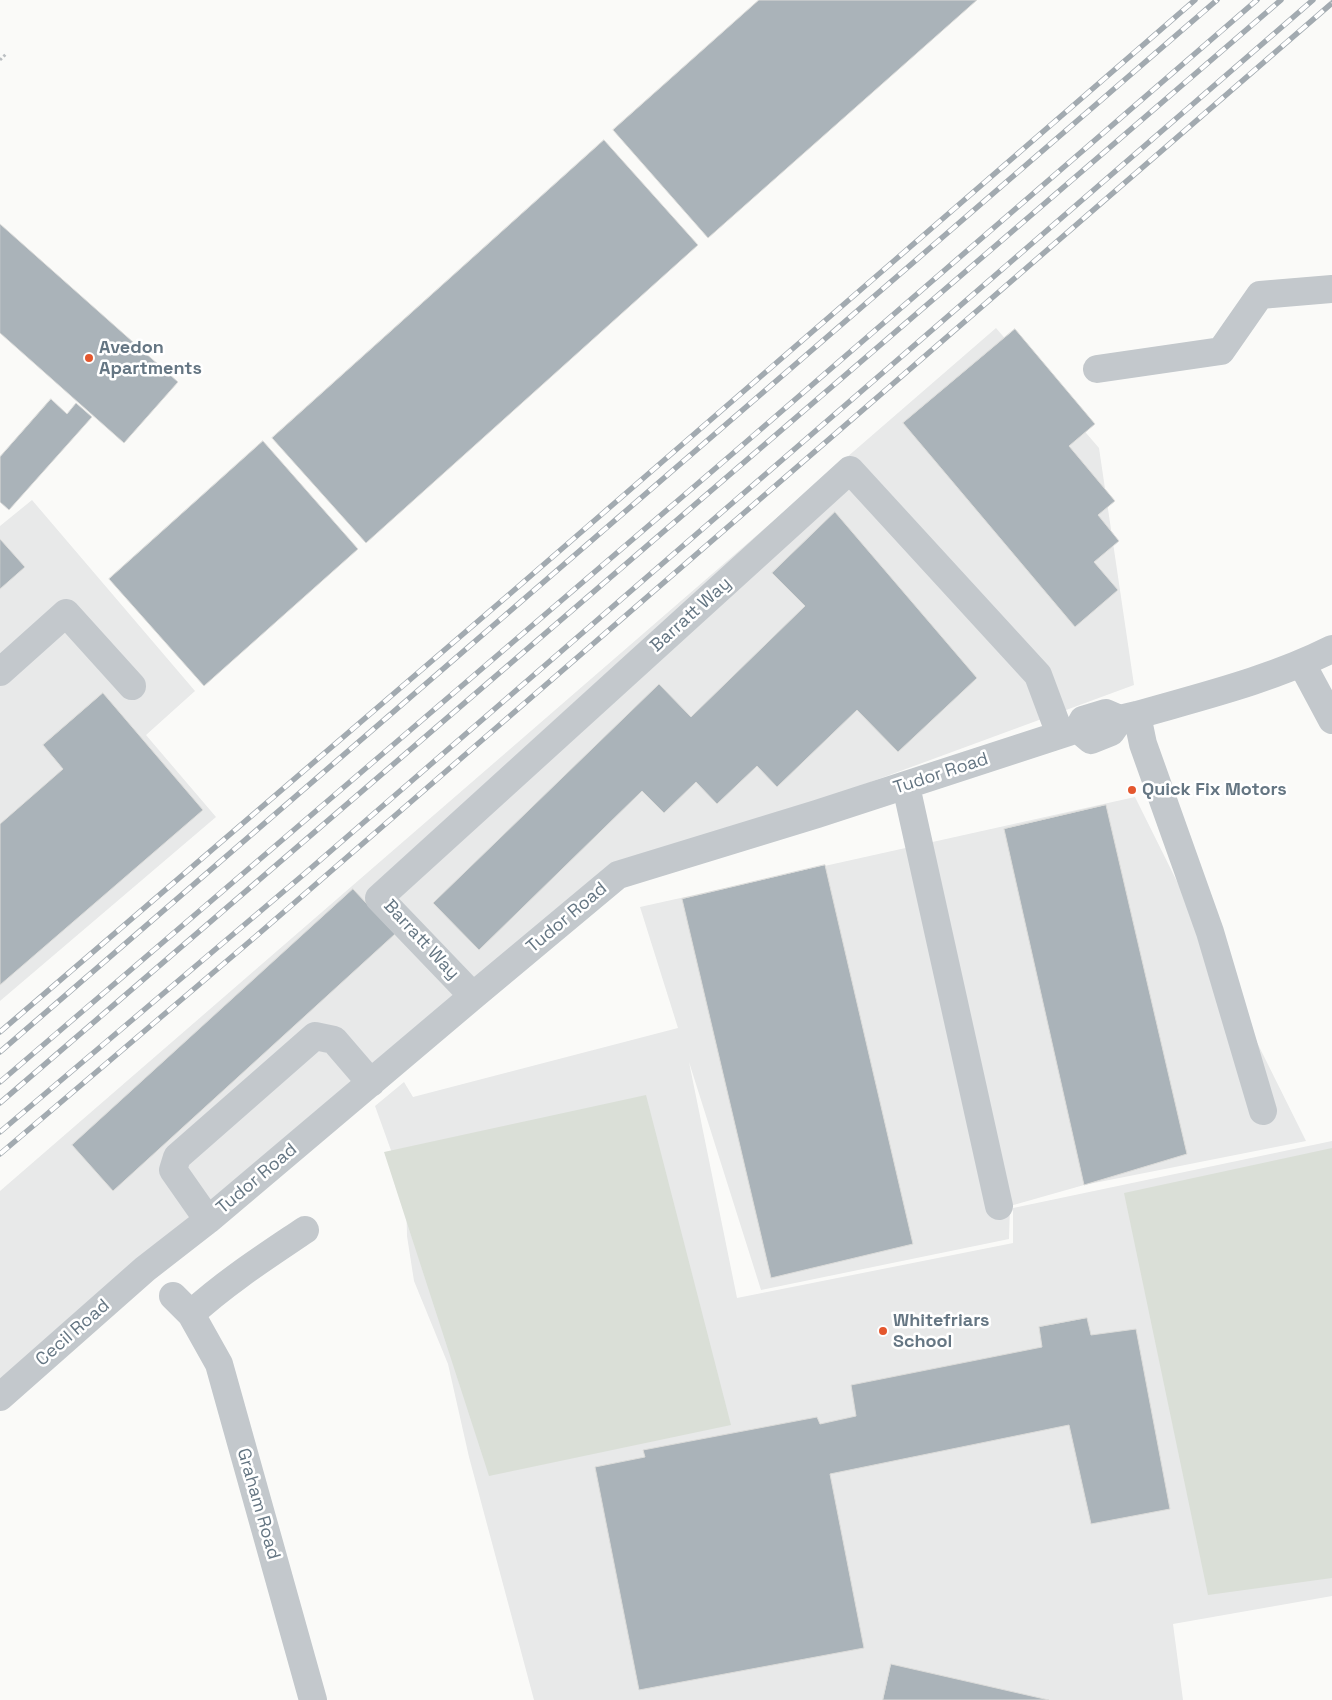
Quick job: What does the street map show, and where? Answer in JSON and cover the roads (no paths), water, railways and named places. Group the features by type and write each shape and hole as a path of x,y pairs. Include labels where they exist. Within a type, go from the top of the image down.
{"street":[{"path":"1097,369 1221,351 1260,295 1332,289"},
{"name":"Barratt Way","path":"473,996 379,898 850,470 1038,675 1069,732"},
{"path":"0,672 66,613 132,686"},
{"name":"Tudor Road","path":"145,1269 208,1220 618,875 906,786 1069,732 1083,720 1095,716 1106,714 1128,717 1268,677 1332,650"},
{"path":"1302,664 1332,720"},
{"path":"1128,717 1143,744 1210,932 1263,1112"},
{"path":"906,786 1000,1206"},
{"path":"208,1220 173,1170 177,1157 315,1036 334,1040 371,1083"},
{"name":"Graham Road","path":"305,1230 216,1291 182,1305 219,1364 313,1700"},
{"name":"Cecil Road","path":"0,1397 145,1269"}],"railway":[{"path":"0,1032 512,592 1195,0"},
{"path":"0,1052 1217,0"},
{"path":"0,1082 731,455 1257,0"},
{"path":"0,1103 1281,0"},
{"path":"0,1132 303,875 1313,0"},
{"path":"0,1154 255,937 1332,3"}],"place":[{"name":"Avedon Apartments","path":"89,358"},
{"name":"Quick Fix Motors","path":"1132,790"},
{"name":"Whitefriars School","path":"883,1331"}]}
